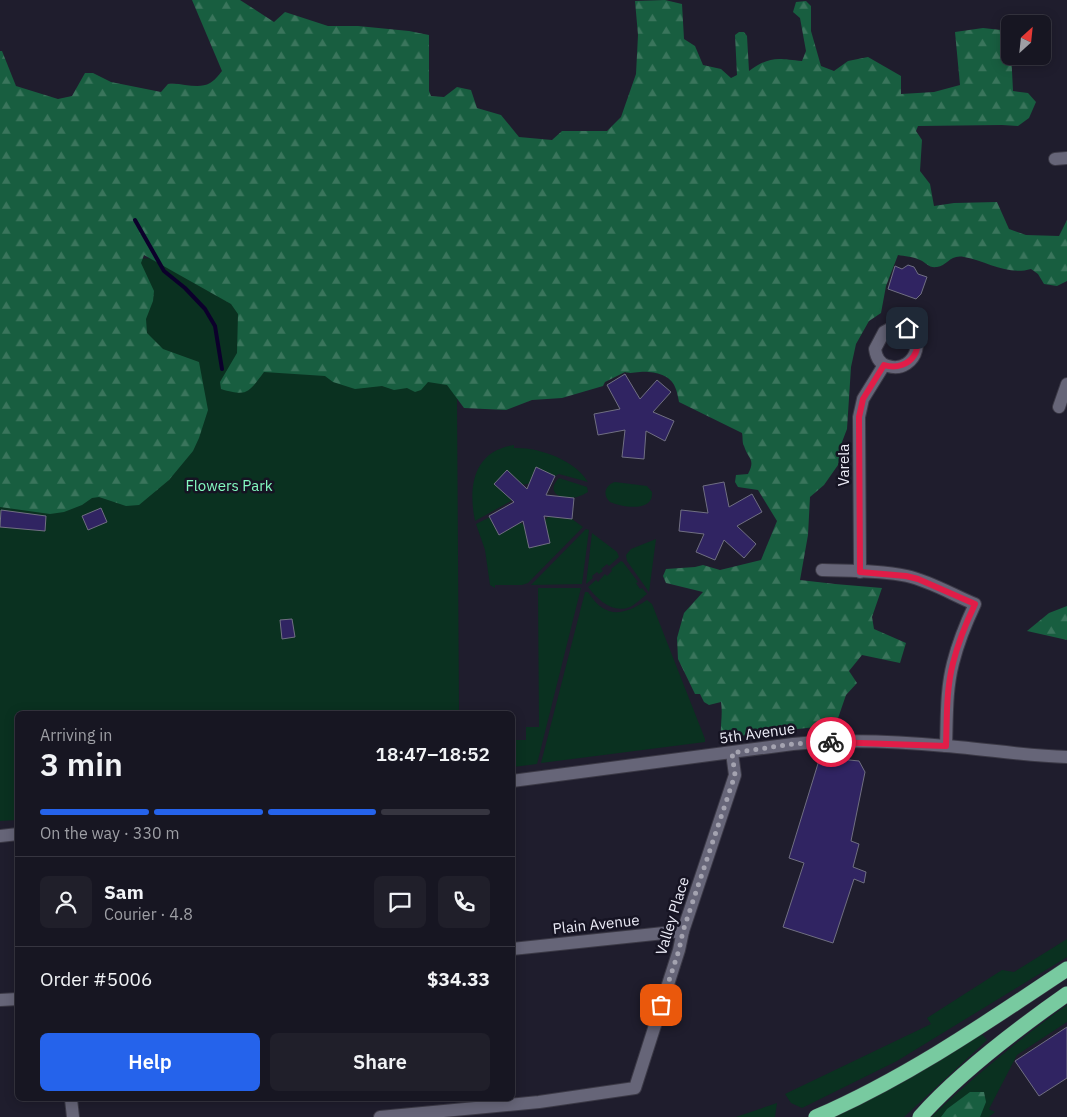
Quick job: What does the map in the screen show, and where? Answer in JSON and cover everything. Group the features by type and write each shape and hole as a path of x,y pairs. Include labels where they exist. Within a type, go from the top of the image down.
{"highway":[{"path":"816,1117 897,1077 959,1040 1067,969"},
{"path":"920,1117 985,1057 1067,994"}],"street":[{"name":"Varela","path":"860,572 859,417 863,399 884,365"},
{"path":"1059,407 1067,384"},
{"path":"822,570 906,576 918,579 975,604 966,623 953,664 948,692 946,746"},
{"name":"5th Avenue","path":"515,781 793,744 836,741 946,746 1033,756 1067,757"},
{"name":"Valley Place","path":"380,1117 539,1102 635,1088 679,950 683,931 735,775 732,753"},
{"path":"0,836 15,834"},
{"name":"Plain Avenue","path":"515,949 683,931"},
{"path":"0,1000 15,999"},
{"path":"71,1101 73,1117"}],"green space":[{"path":"192,0 240,0 274,22 285,12 328,26 358,26 429,35 429,91 431,96 444,97 457,87 471,90 477,108 501,115 519,137 552,140 562,131 607,131 621,117 636,74 638,35 635,1 665,0 682,4 684,39 695,46 703,65 721,69 731,78 737,75 735,35 739,32 744,32 747,36 749,71 768,60 786,59 802,61 806,51 800,18 793,12 796,2 806,1 811,6 811,31 821,66 834,71 848,61 868,57 901,76 901,94 934,92 960,85 955,32 983,28 1001,30 1001,65 1012,65 1013,91 1028,93 1036,102 1029,118 1018,126 918,126 916,131 922,140 920,171 930,184 934,206 954,203 997,202 1009,229 1026,235 1059,236 1067,220 1067,281 1057,286 1044,284 1038,274 1031,269 1014,271 964,257 955,257 940,266 934,267 918,259 898,255 886,286 881,313 869,321 856,344 851,367 847,429 842,442 838,465 824,485 810,497 808,535 800,580 882,588 872,617 874,629 906,643 900,663 862,655 849,671 857,683 846,695 835,727 815,727 721,738 721,702 709,705 704,702 700,694 695,694 678,659 677,638 684,613 703,592 666,583 663,576 666,569 703,565 720,570 761,560 777,521 758,490 738,487 735,482 736,475 748,474 751,465 743,445 742,433 679,402 673,383 669,379 655,373 645,372 625,372 605,382 603,386 562,398 532,400 506,410 464,408 447,385 428,382 421,390 415,392 407,388 394,390 382,386 355,389 333,382 325,376 264,372 250,389 242,393 221,389 220,382 237,353 238,314 231,304 144,255 141,263 154,291 153,301 146,319 147,333 163,349 199,362 208,410 193,451 169,480 139,505 126,506 99,497 92,498 82,505 64,512 50,514 0,507 0,51 2,51 16,86 58,99 72,96 85,73 93,73 111,82 161,92 168,84 205,85 213,81 222,71"},
{"name":"Flowers Park","path":"0,184 62,264 456,238 459,711 15,711 15,820 0,821"},
{"path":"514,445 514,448 524,448 556,456 574,467 588,482 559,474 555,476 536,467 531,483 522,485 507,470 495,484 511,498 511,501 475,521 472,496 476,472 490,455 500,449"},
{"path":"559,478 587,487 588,492 572,498 561,497 554,492 555,483"},
{"path":"615,482 647,486 652,492 651,499 648,503 636,507 621,506 610,502 605,493 609,485"},
{"path":"550,515 557,518 572,519 583,527 528,583 522,585 495,585 495,588 490,585 485,550 476,524 490,517 499,534 518,522 527,526 529,547 550,543 547,529 543,522"},
{"path":"586,529 589,530 582,584 531,585"},
{"path":"592,533 617,552 619,557 609,566 607,564 601,569 603,571 599,574 597,572 592,576 593,578 586,584"},
{"path":"656,539 649,592 627,561 626,555 631,549"},
{"path":"621,561 638,582 636,583 640,589 642,588 647,594 630,607 618,609 601,601 588,587 596,580 598,582 605,574 607,576 612,571 611,569"},
{"path":"538,588 581,588 537,764 515,767 515,740 526,740 526,727 539,727"},
{"path":"585,592 588,592 594,601 608,611 622,612 647,600 652,604 705,742 541,763"},
{"path":"1067,606 1067,640 1027,631 1049,613"},
{"path":"1067,939 1067,957 897,1061 802,1108 791,1103 785,1094 931,1024 927,1018 1002,970 1014,972"},
{"path":"1067,1005 1067,1022 1017,1055 989,1109 995,1112 989,1117 931,1117 997,1059"},
{"path":"981,1033 987,1040 904,1117 834,1117 890,1088"},
{"path":"970,1092 984,1092 986,1102 980,1117 941,1117 947,1109"},
{"path":"777,1103 775,1117 736,1117"}],"building":[{"path":"908,265 914,267 918,274 927,277 921,294 916,299 888,289 895,266 902,269"},
{"path":"625,374 640,399 657,380 671,392 653,412 674,421 665,441 646,431 644,459 622,457 625,430 598,435 594,414 620,409 607,385"},
{"path":"536,467 555,476 546,495 574,498 572,519 544,516 550,543 529,548 523,521 499,535 489,516 514,502 494,484 507,470 527,489"},
{"path":"724,482 729,507 752,494 762,512 737,526 756,544 744,558 724,540 715,560 696,552 704,534 679,531 681,510 708,513 703,486"},
{"path":"101,508 107,522 88,530 82,516"},
{"path":"1,510 46,516 45,531 0,527"},
{"path":"292,619 295,637 282,639 280,620"},
{"path":"820,757 859,761 865,772 851,841 859,844 853,867 866,872 864,883 854,879 833,943 783,927 804,863 789,858"},
{"path":"1067,1027 1067,1078 1039,1096 1015,1061"}],"waterway":[{"path":"135,220 164,271 185,288 205,309 215,326 222,369"}],"way so far":[{"path":"661,1005 679,950 683,931 735,775 732,753 793,744 831,742"}],"route":[{"path":"831,742 946,746 948,692 953,664 966,623 975,604 918,579 886,573 860,572 859,417 863,399 884,365 891,368 900,366 907,364 913,357 916,351 916,338 907,328"}]}
